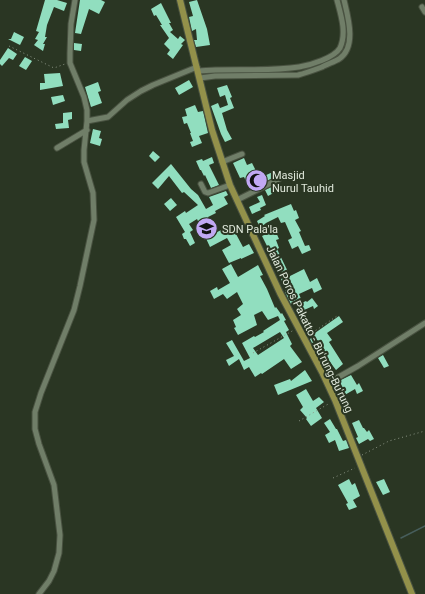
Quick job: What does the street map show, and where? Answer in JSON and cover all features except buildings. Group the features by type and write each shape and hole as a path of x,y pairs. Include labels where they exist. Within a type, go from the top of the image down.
{"main road":[{"name":"Jalan Poros Pakatto - Bu'rung-Bu'rung","path":"180,0 198,69 210,124 230,185 286,303 328,383 412,594"}],"street":[{"path":"87,120 108,117 127,100 140,91 198,69 214,70 298,67 328,57 338,51 342,43 342,21 338,1 344,0 350,29 348,43 343,55 338,59 304,74 215,76 200,78"},
{"path":"39,594 49,581 54,571 59,553 60,535 54,485 39,444 34,418 39,399 74,310 94,225 93,193 84,162 87,120 84,97 70,63 73,1"},
{"path":"338,51 343,55"},
{"path":"238,69 238,76"},
{"path":"214,70 215,76"},
{"path":"57,148 87,130"},
{"path":"222,162 242,154"},
{"path":"238,200 279,179"},
{"path":"201,184 205,192 208,193 230,185"},
{"path":"328,383 358,366 425,323"}],"path":[{"path":"9,46 54,68 70,63"},
{"path":"305,338 337,316"},
{"path":"253,353 299,328"},
{"path":"299,421 335,400"},
{"path":"358,457 389,441 425,431"},
{"path":"333,478 361,465"}],"waterway":[{"path":"401,538 425,526"}],"place":[{"name":"Masjid Nurul Tauhid","path":"256,181"},
{"name":"SDN Pala'la","path":"207,229"}]}
